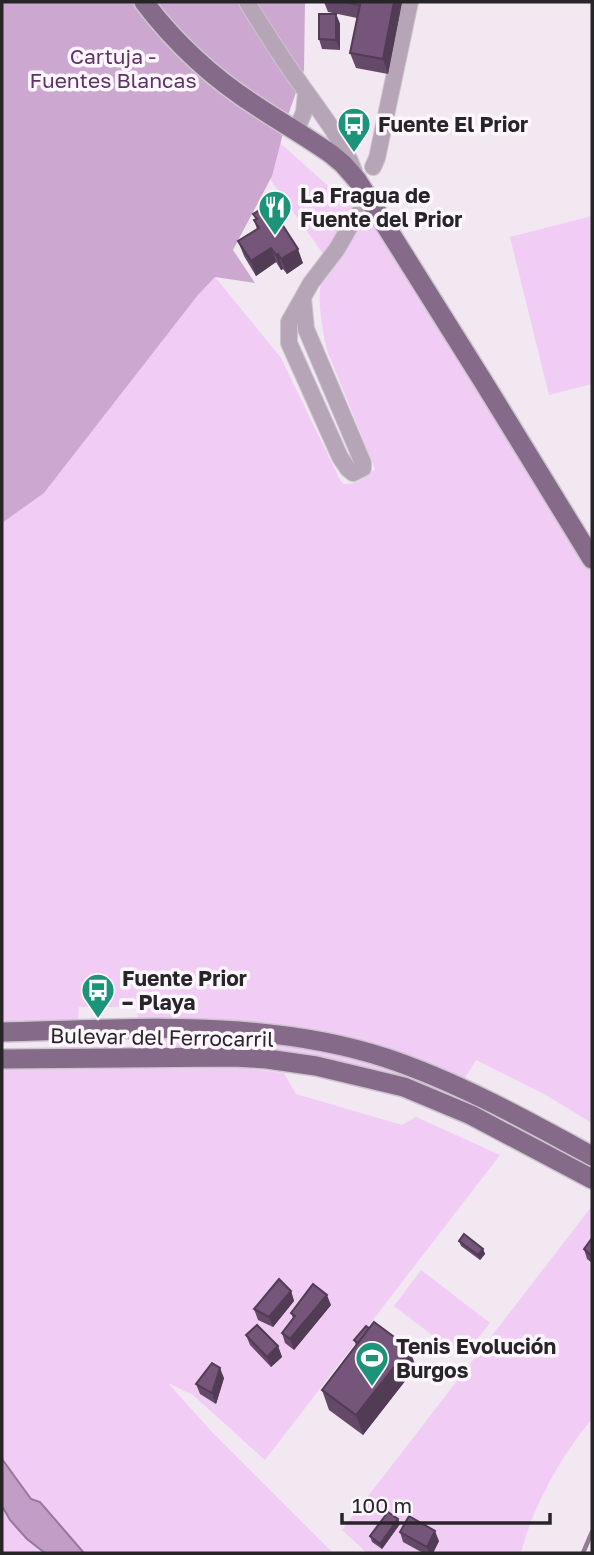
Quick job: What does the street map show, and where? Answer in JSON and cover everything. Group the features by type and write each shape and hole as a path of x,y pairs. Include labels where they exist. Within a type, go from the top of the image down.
{"main road":[{"path":"144,2 189,54 238,94 343,164 357,180 592,559"},
{"name":"Bulevar del Ferrocarril","path":"2,1032 219,1030 287,1035 344,1046 386,1058 478,1096 592,1156"},
{"name":"Bulevar del Ferrocarril","path":"2,1059 233,1057 316,1066 416,1092 471,1115 592,1178"}],"street":[{"path":"247,2 321,114 350,161 357,180"},
{"path":"373,167 410,2"},
{"path":"306,93 300,133 313,134 321,122 321,114"},
{"path":"303,298 306,329 363,463 363,468 353,473 340,457 289,343 289,322 311,283 337,249 359,212 372,203"}],"shaded area":[{"path":"280,143 345,201 367,211 585,559 592,575 592,1123 544,1094 476,1060 465,1078 418,1058 343,1038 138,1022 137,1007 79,1007 78,1024 2,1025 2,523 44,493 198,295 215,277 281,358 340,480 344,484 352,483 365,478 375,469 325,343 320,287 331,265 270,179"},
{"path":"592,216 592,384 549,395 510,237"},
{"path":"189,1037 305,1048 377,1064 471,1102 592,1166 592,1170 472,1106 268,1051 219,1047 139,1049 139,1039"},
{"path":"242,1068 284,1073 296,1094 402,1125 416,1117 500,1155 265,1460 193,1395 168,1383 212,1432 333,1553 2,1553 2,1070"},
{"path":"592,1206 592,1419 549,1482 521,1553 367,1553 342,1530"},
{"path":"421,1270 490,1323 462,1358 394,1306"},
{"path":"2,1459 31,1499 40,1502 84,1553 45,1553 27,1539 10,1520 2,1506"}],"green space":[{"name":"Cartuja - Fuentes Blancas","path":"2,2 305,2 304,70 287,118 272,176 233,250 255,283 215,277 198,295 44,493 2,523"}],"building":[{"path":"343,2 394,2 383,59 350,53 360,5"},
{"path":"319,14 336,14 336,40 319,39"},
{"path":"269,204 298,249 281,259 271,248 251,261 238,241 259,228 253,214"},
{"path":"464,1234 483,1249 478,1255 459,1241"},
{"path":"592,1238 592,1256 584,1249"},
{"path":"279,1279 291,1291 269,1317 254,1309"},
{"path":"313,1284 327,1295 290,1339 282,1333 295,1316 291,1313"},
{"path":"374,1322 409,1348 356,1415 322,1390"},
{"path":"257,1325 278,1346 267,1357 246,1335"},
{"path":"366,1326 369,1328 358,1343 354,1340"},
{"path":"212,1363 220,1368 212,1393 196,1384"},
{"path":"388,1512 398,1519 380,1544 370,1536"},
{"path":"409,1516 435,1531 427,1547 400,1532"}],"waterway":[{"path":"583,1553 592,1532"}],"place":[{"name":"Fuente El Prior","path":"354,154"},
{"name":"La Fragua de Fuente del Prior","path":"275,237"},
{"name":"Fuente Prior – Playa","path":"98,1020"},
{"name":"Tenis Evolución Burgos","path":"372,1388"}]}
